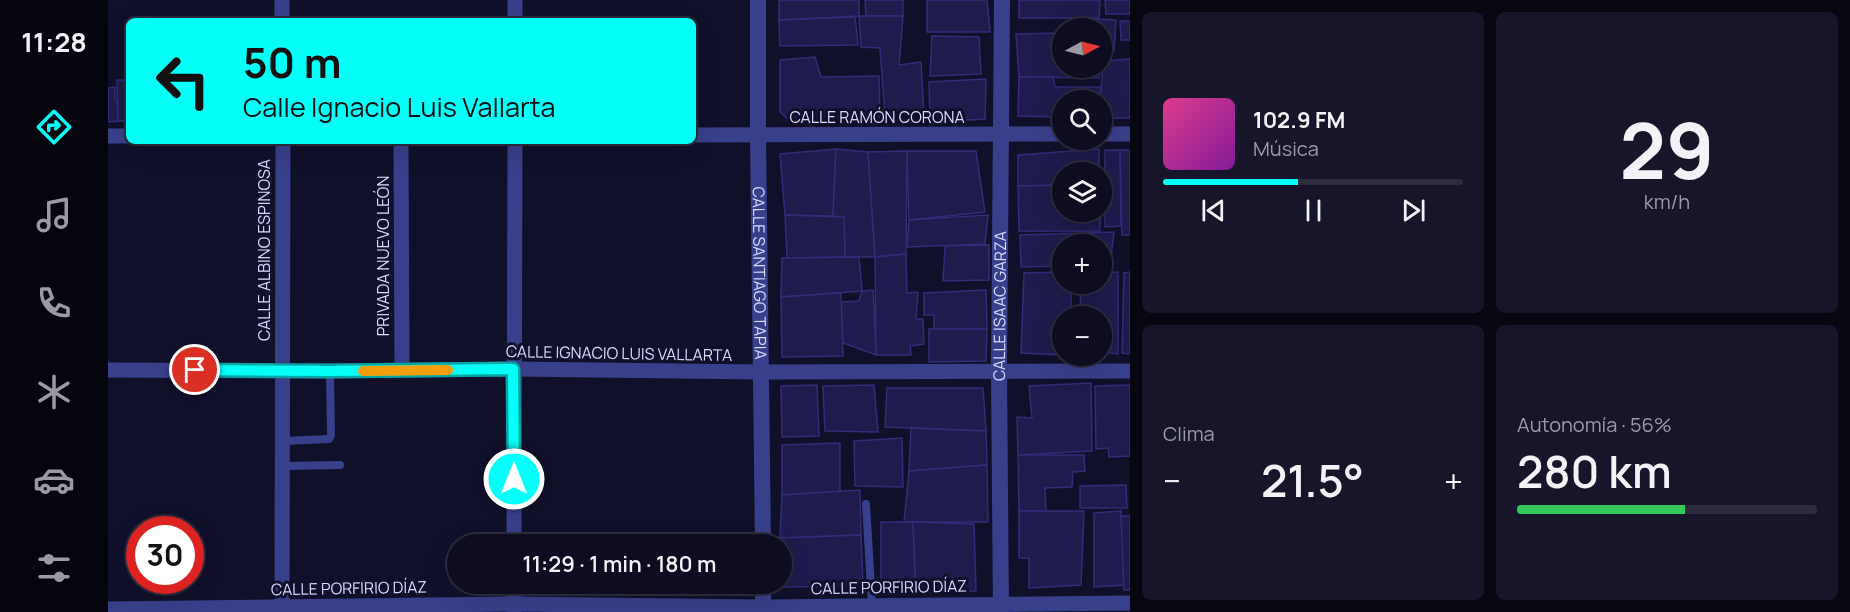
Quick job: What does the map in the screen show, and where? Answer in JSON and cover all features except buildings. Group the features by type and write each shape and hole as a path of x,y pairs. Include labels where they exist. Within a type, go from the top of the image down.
{"street":[{"path":"282,0 282,18"},
{"path":"515,0 515,18"},
{"name":"CALLE SANTIAGO TAPIA","path":"758,0 763,534"},
{"name":"CALLE ISAAC GARZA","path":"1001,608 999,372 1002,0"},
{"name":"CALLE RAMÓN CORONA","path":"696,135 1052,134"},
{"path":"1112,134 1130,134"},
{"path":"108,136 126,136"},
{"name":"CALLE ALBINO ESPINOSA","path":"282,609 283,144"},
{"name":"PRIVADA NUEVO LEÓN","path":"401,144 402,370"},
{"path":"514,534 515,144"},
{"name":"CALLE IGNACIO LUIS VALLARTA","path":"108,370 1130,371"},
{"name":"CALLE PORFIRIO DÍAZ","path":"108,609 763,609 872,605 1001,608 1130,603"}],"lane":[{"path":"282,441 329,439 331,435 330,371"},
{"path":"282,466 340,465"},
{"path":"866,504 872,605"}],"slow traffic":[{"path":"363,371 448,370"}],"route":[{"path":"195,370 513,369 514,479"}]}
